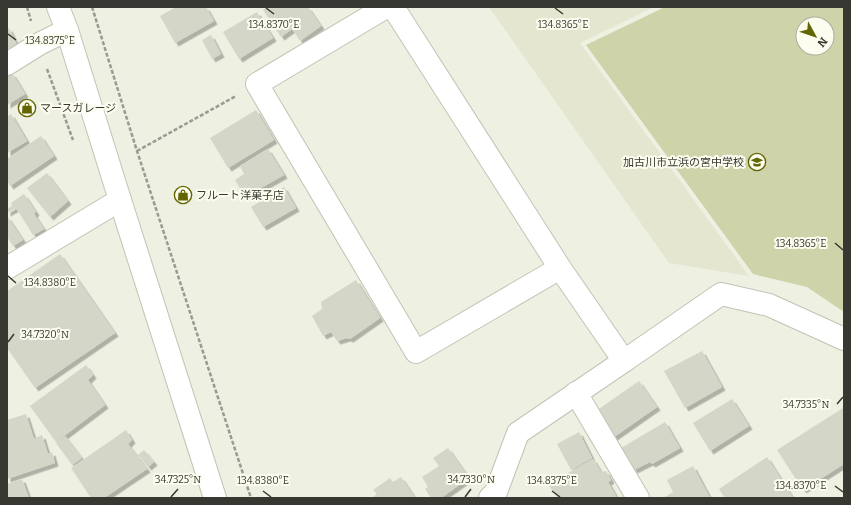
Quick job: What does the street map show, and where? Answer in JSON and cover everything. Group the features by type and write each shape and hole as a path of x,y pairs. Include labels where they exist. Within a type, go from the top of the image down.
{"street":[{"path":"58,7 67,30 215,498"},
{"path":"386,7 257,84 416,352 560,268"},
{"path":"392,7 560,268 624,360"},
{"path":"7,64 39,44 67,30"},
{"path":"7,268 120,200"},
{"path":"490,498 496,492 518,433 722,294 769,305 844,339"},
{"path":"576,393 638,498"}],"path":[{"path":"92,7 137,151 251,498"},
{"path":"48,70 74,142"},
{"path":"137,151 257,84"}],"shaded area":[{"path":"489,7 654,7 580,43 749,276 669,263"}],"green space":[{"name":"加古川市立浜の宮中学校","path":"665,7 844,7 844,312 807,287 753,274 586,45"}],"building":[{"path":"176,7 206,7 214,21 175,43 160,16"},
{"path":"267,7 308,7 321,26 300,41 292,29 281,37 263,10"},
{"path":"257,12 273,38 239,59 223,32"},
{"path":"9,28 17,45 7,49 7,29"},
{"path":"211,35 221,54 212,59 202,40"},
{"path":"12,73 25,94 7,105 7,76"},
{"path":"256,110 274,140 228,168 210,138"},
{"path":"11,114 27,141 7,153 7,117"},
{"path":"41,136 54,156 10,186 7,181 7,159"},
{"path":"268,149 284,175 245,197 235,180 244,174 240,166"},
{"path":"47,173 68,201 50,217 27,188"},
{"path":"284,187 296,208 263,227 251,207"},
{"path":"24,194 36,212 34,214 44,229 33,235 16,208 7,213 7,209 12,206 11,203"},
{"path":"7,216 23,240 13,246 7,237"},
{"path":"60,254 115,333 35,388 7,348 7,291"},
{"path":"356,280 380,318 350,339 347,338 337,341 331,332 323,336 312,316 322,309 321,302"},
{"path":"702,351 722,387 685,408 664,371"},
{"path":"86,365 93,375 88,380 105,405 56,442 30,406"},
{"path":"639,381 657,407 614,437 596,411"},
{"path":"732,399 749,426 710,451 693,423"},
{"path":"843,408 844,464 803,490 777,450"},
{"path":"26,414 34,439 42,435 48,454 52,452 55,463 7,479 7,420"},
{"path":"665,422 680,448 652,464 650,462 634,470 621,448"},
{"path":"126,430 132,440 128,444 147,469 104,498 91,498 71,468"},
{"path":"579,432 592,458 571,470 557,444"},
{"path":"65,436 82,458 72,465 56,443"},
{"path":"448,448 469,478 441,498 431,498 425,489 428,487 422,477 439,466 433,458"},
{"path":"144,450 154,462 148,467 138,455"},
{"path":"767,457 793,498 725,498 719,489"},
{"path":"593,459 601,472 606,471 611,480 608,482 617,498 557,498 548,484"},
{"path":"693,466 710,498 663,498 673,492 667,480"},
{"path":"401,477 415,498 372,498 377,494 373,490 390,478 393,482"},
{"path":"22,479 29,498 9,498 7,493 7,484"}],"place":[{"name":"マースガレージ","path":"27,108"},
{"name":"加古川市立浜の宮中学校","path":"757,162"},
{"name":"フルート洋菓子店","path":"183,195"}]}
